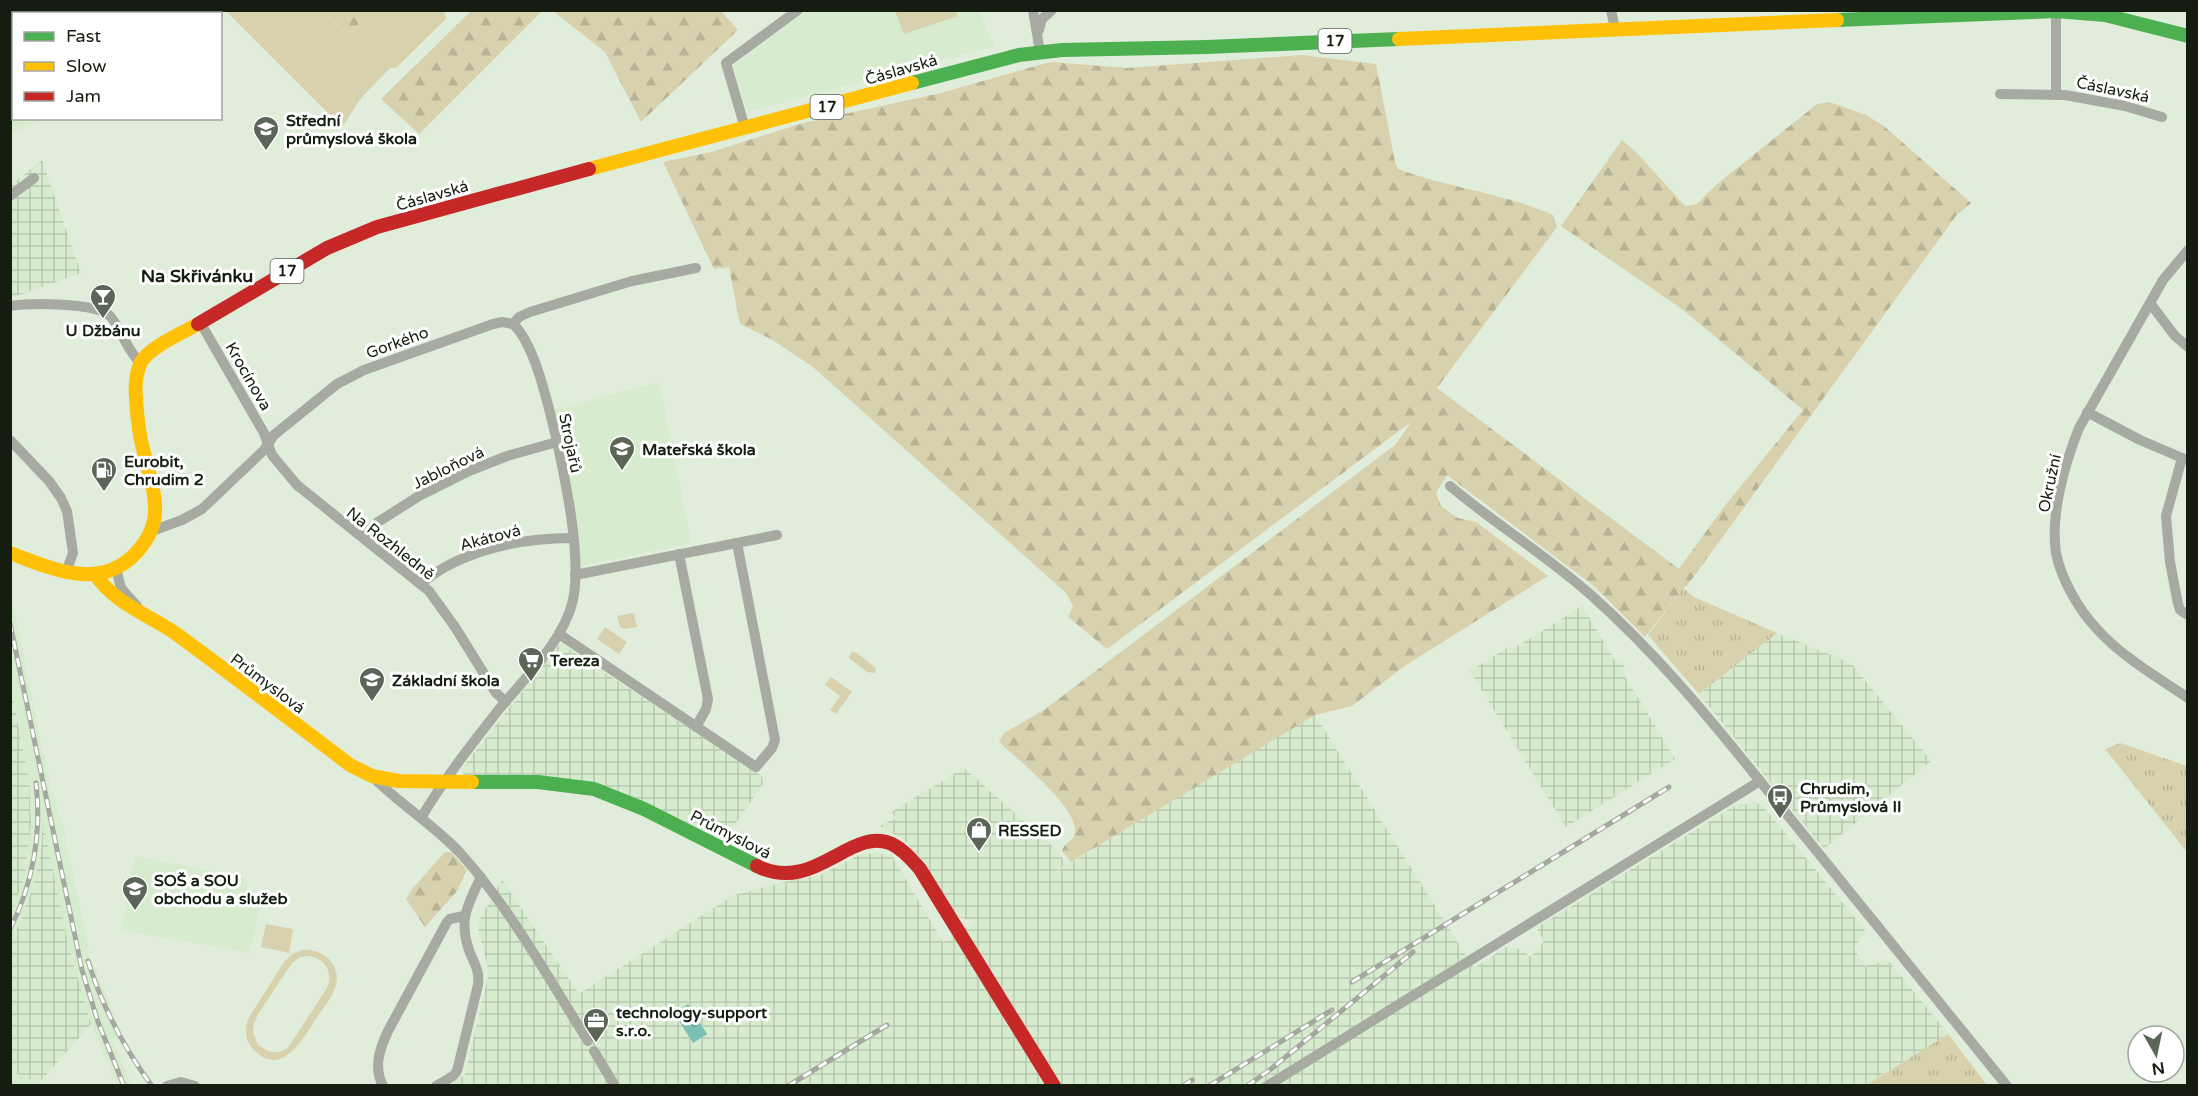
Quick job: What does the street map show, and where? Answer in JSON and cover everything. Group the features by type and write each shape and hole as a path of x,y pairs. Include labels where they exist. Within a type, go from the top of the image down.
{"main road":[{"name":"Čáslavská","path":"141,364 157,348 200,322 327,248 361,233 447,207 1039,47 1207,47 2056,11 2105,15 2187,36"},
{"path":"10,553 66,572 95,574 116,568 137,554 146,543 156,518 156,504 138,415 137,378 141,364"},
{"name":"Průmyslová","path":"95,574 110,592 173,632 350,765 372,776 399,781 538,782 594,789 644,809 771,873 804,871 851,847 866,842 886,843 900,849 914,860 920,869 1054,1086"}],"street":[{"path":"745,128 726,63 798,10"},
{"path":"1611,10 1615,29"},
{"path":"1039,47 1043,11"},
{"name":"Čáslavská","path":"2056,11 2056,94"},
{"name":"Čáslavská","path":"2000,94 2056,94 2104,102 2162,117"},
{"path":"10,196 34,178"},
{"name":"Okružní","path":"2187,250 2170,269 2087,412 2070,452 2059,496 2055,539 2056,553 2061,568 2081,608 2097,629 2118,648 2187,698"},
{"name":"Gorkého","path":"152,531 175,524 202,509 268,446 274,435 347,378 493,324 502,322 513,324 519,317 530,312 632,281 696,268"},
{"path":"2150,303 2171,331 2187,347"},
{"path":"10,306 71,306 106,312 129,351 141,364"},
{"name":"Krocínova","path":"200,322 264,433 268,446"},
{"name":"Strojařů","path":"421,818 442,781 559,634 571,604 575,575 570,510 557,442 537,368 523,337 513,324"},
{"path":"2087,412 2145,443 2185,459 2166,519 2170,562 2178,604 2180,610 2187,615"},
{"path":"10,441 42,474 61,498 67,511 71,535 66,554 66,572"},
{"name":"Jabloňová","path":"364,538 378,522 448,480 507,456 557,442"},
{"name":"Na Rozhledně","path":"268,446 275,459 297,485 422,583 455,627 496,693 506,702"},
{"path":"1450,486 1563,571 1628,629 1680,683 2007,1086"},
{"path":"575,575 777,535"},
{"name":"Akátová","path":"422,583 442,567 477,554 530,541 572,538"},
{"path":"559,634 756,767 772,748 775,740 737,543"},
{"path":"679,554 708,699 706,709 696,727"},
{"name":"Průmyslová","path":"116,568 121,588 146,614"},
{"name":"Průmyslová","path":"372,776 388,793 449,842 496,895 615,1086"},
{"path":"1267,1086 1760,781"},
{"path":"436,1086 457,1071 479,981 478,971 465,936 464,916 481,877"},
{"path":"383,1086 379,1078 378,1063 388,1030 447,922 450,919 464,916"},
{"path":"167,1086 181,1082 195,1086"}],"shaded area":[{"path":"807,11 978,11 995,46 747,112 733,65"},
{"path":"12,47 12,120 44,120 11,133 10,48"},
{"path":"42,160 81,273 11,298 11,185"},
{"name":"Mateřská škola","path":"659,382 691,543 580,566 554,410"},
{"path":"10,590 50,785 62,822 90,955 122,1034 112,1040 132,1085 117,1085 91,1024 69,949 43,825 36,876 21,922 11,942 11,915 25,873 31,822 29,781 11,683"},
{"path":"1582,606 1616,662 1621,660 1625,667 1621,670 1675,759 1566,827 1470,671 1510,646 1513,649"},
{"path":"1777,633 1851,663 1931,761 1824,849 1699,694"},
{"path":"560,643 762,776 763,784 726,837 720,838 639,800 603,786 463,774 463,767"},
{"path":"10,683 29,781 31,822 25,873 11,915"},
{"path":"1315,715 1474,968 1506,947 1519,949 1531,957 1544,941 1538,931 1539,926 1739,803 1743,805 1755,802 1763,806 1865,930 1854,949 1865,966 1888,960 1948,1034 1864,1086 443,1086 465,1075 489,972 477,924 502,880 579,994 734,895 800,878 819,876 859,855 875,853 892,856 943,942 975,922 956,916 920,857 903,839 880,826 896,818 891,812 964,768 1058,851 1066,864 1045,879 1155,810"},
{"path":"43,822 69,949 91,1024 39,1083 11,1071 10,942 21,922 36,876"},
{"path":"135,856 239,877 248,881 245,899 261,903 250,953 121,930"},
{"path":"11,1071 22,1075 44,1085 11,1084"}],"green space":[{"path":"226,11 323,11 348,36 371,11 447,11 444,14 447,18 396,68 390,68 362,97 342,127"},
{"path":"323,11 371,11 348,36"},
{"path":"471,11 542,11 419,134 381,99"},
{"path":"553,11 721,11 738,30 641,122 605,52"},
{"path":"895,11 956,11 958,16 904,34"},
{"path":"1302,55 1376,64 1398,169 1515,201 1553,215 1557,227 1437,388 1679,569 1723,508 1803,410 1682,309 1561,226 1622,140 1637,153 1685,206 1697,204 1716,185 1817,104 1829,102 1866,115 1884,126 1971,203 1956,216 1687,586 1683,588 1645,637 1594,586 1447,475 1436,493 1441,506 1458,518 1476,522 1548,576 1406,665 1352,706 1315,715 1071,862 1062,851 1075,833 1074,823 1045,784 999,742 1004,733 1044,710 1395,445 1411,422 1107,649 1068,617 1073,606 1066,593 813,367 771,339 740,324 729,267 714,269 663,162 711,152 803,123 941,93 1050,62 1127,68"},
{"path":"1683,588 1694,597 1777,633 1699,694 1648,635"},
{"path":"632,613 637,627 625,629 620,627 617,616"},
{"path":"605,627 627,642 619,654 597,639"},
{"path":"852,652 857,653 876,668 875,673 867,672 850,659"},
{"path":"831,677 852,692 836,714 830,710 840,696 825,685"},
{"path":"2120,743 2187,766 2187,852 2105,749"},
{"path":"445,852 451,852 467,870 457,891 425,927 406,899"},
{"path":"266,924 293,929 289,953 261,947"},
{"path":"310,950 324,955 334,966 337,980 329,1000 297,1046 290,1053 272,1060 263,1057 250,1046 246,1035 247,1023 284,962 292,954","holes":["300,957 315,958 327,967 329,977 327,988 288,1048 280,1052 270,1052 258,1045 253,1032 258,1014 292,963"]},
{"path":"1948,1034 1987,1085 1879,1086 1868,1084"}],"water":[{"path":"688,1004 707,1034 693,1043 674,1013"}],"railway":[{"path":"10,623 82,970 98,1022 124,1086"},
{"path":"10,929 25,894 34,858 38,821 36,783"},
{"path":"1352,982 1669,787"},
{"path":"1247,1086 1271,1069 1413,952"},
{"path":"88,961 115,1026 132,1057 152,1086"},
{"path":"1209,1086 1332,1010"},
{"path":"788,1086 887,1025"},
{"path":"1183,1086 1192,1080"}],"traffic: fast":[{"path":"1837,20 2056,11 2105,15 2188,36"},
{"path":"912,83 1019,55 1062,50 1399,39"},
{"path":"472,782 538,782 594,789 644,809 757,866"}],"traffic: slow":[{"path":"1399,39 1837,20"},
{"path":"589,169 912,83"},
{"path":"10,553 57,570 89,574 105,572 120,566 145,542 151,530 155,506 138,426 136,389 138,371 141,362 151,351 198,324"},
{"path":"95,574 121,600 175,633 350,765 372,776 399,781 472,782"}],"traffic: jam":[{"path":"198,324 327,248 377,227 589,169"},
{"path":"757,866 777,873 796,872 814,867 862,843 877,841 892,844 900,849 920,869 1054,1086"}],"place":[{"name":"Střední průmyslová škola","path":"266,152"},
{"name":"U Džbánu","path":"103,320"},
{"name":"Mateřská škola","path":"622,472"},
{"name":"Eurobit, Chrudim 2","path":"104,493"},
{"name":"Tereza","path":"531,683"},
{"name":"Základní škola","path":"372,703"},
{"name":"Chrudim, Průmyslová II","path":"1780,820"},
{"name":"RESSED","path":"979,853"},
{"name":"SOŠ a SOU obchodu a služeb","path":"135,912"},
{"name":"technology-support s.r.o.","path":"596,1044"}],"district":[{"name":"Na Skřivánku","path":"197,276"}]}
